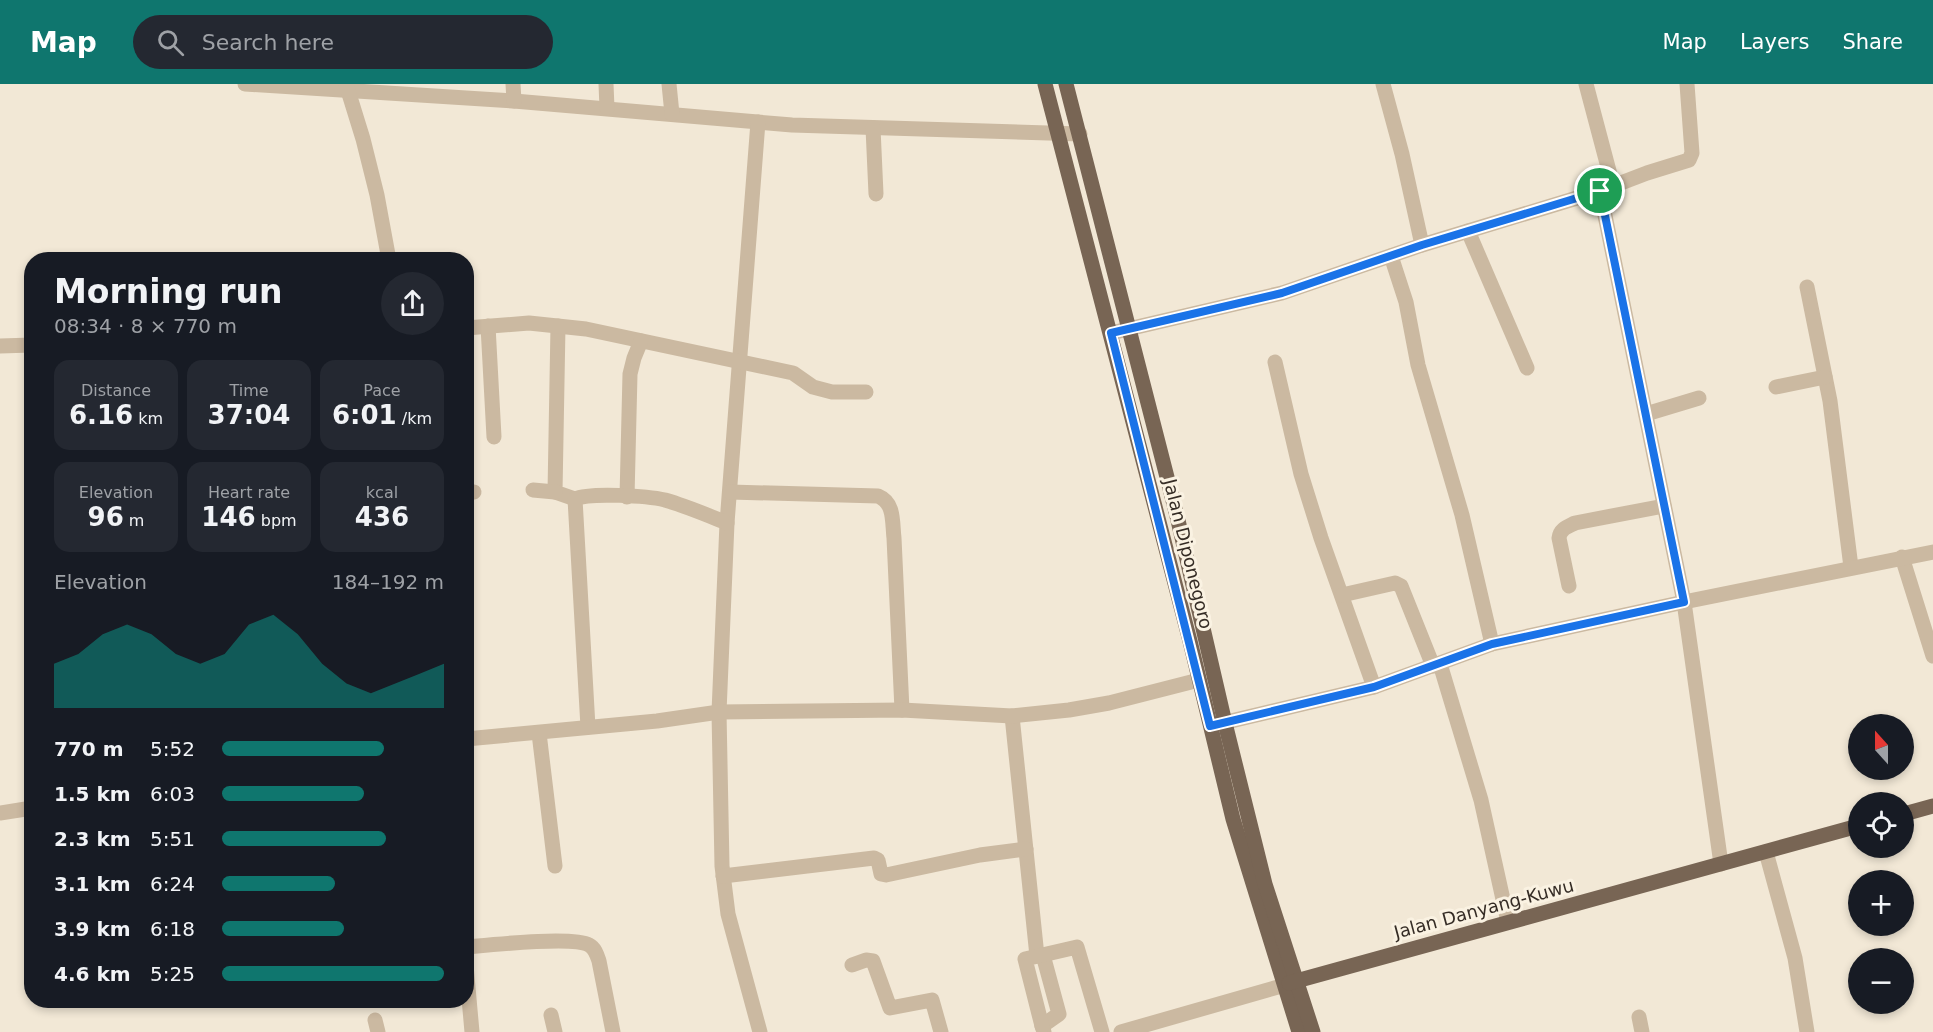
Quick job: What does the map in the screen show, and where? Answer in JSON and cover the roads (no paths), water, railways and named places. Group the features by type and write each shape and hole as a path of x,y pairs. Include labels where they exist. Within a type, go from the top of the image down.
{"main road":[{"name":"Jalan Diponegoro","path":"1046,84 1199,680 1218,725"},
{"name":"Jalan Diponegoro","path":"1066,84 1178,516 1218,725 1233,819 1291,982 1313,1032"},
{"path":"1914,811 1933,806"},
{"name":"Jalan Danyang-Kuwu","path":"1291,982 1848,829"},
{"name":"Jalan Diponegoro","path":"1291,982 1299,1032"}],"street":[{"path":"245,84 458,90 514,101 758,122 1080,134"},
{"path":"513,84 514,101"},
{"path":"606,84 607,108"},
{"path":"669,84 672,114"},
{"path":"1383,84 1402,154 1422,245"},
{"path":"1586,84 1646,414 1684,602 1721,864"},
{"path":"1111,333 1282,293 1422,245 1606,189 1689,160 1692,157 1687,84"},
{"path":"347,87 377,195 388,252"},
{"path":"758,122 727,523 719,712 723,876 728,914 760,1032"},
{"path":"873,128 876,194"},
{"path":"1468,231 1527,368"},
{"path":"1391,256 1406,302 1418,365 1462,515 1492,644"},
{"path":"1807,287 1825,377 1851,567"},
{"path":"474,327 529,323 558,326 640,340 794,373 813,387 832,392 866,392"},
{"path":"488,326 494,437"},
{"path":"555,492 558,326"},
{"path":"627,497 630,374 640,340"},
{"path":"0,346 24,345"},
{"path":"1275,362 1301,474 1374,687"},
{"path":"1776,387 1825,377"},
{"path":"1646,414 1699,398"},
{"path":"533,490 555,492 575,499 582,496 663,500 727,523"},
{"path":"730,492 878,496 888,502 892,521 902,710"},
{"path":"575,499 588,728"},
{"path":"1569,586 1559,538 1565,527 1664,506"},
{"path":"1218,725 1374,687 1492,644 1851,567 1933,552"},
{"path":"1902,557 1933,656"},
{"path":"1342,595 1395,583 1401,586 1436,665 1481,800 1508,922"},
{"path":"474,738 657,721 719,712 902,710 1012,716 1108,703 1199,680"},
{"path":"1012,716 1026,849 1029,958 1059,1014 1043,1029"},
{"path":"538,733 555,866"},
{"path":"0,813 24,809"},
{"path":"723,876 874,858 878,860 881,874 886,875 980,855 1026,849"},
{"path":"1766,852 1795,958 1806,1032"},
{"path":"474,947 569,941 589,945 599,961 613,1032"},
{"path":"1029,958 1077,947 1102,1032"},
{"path":"852,965 866,960 873,961 890,1008 932,1000 941,1032"},
{"name":"Jalan Danyang-Kuwu","path":"1121,1032 1291,982"},
{"path":"470,1008 472,1032"},
{"path":"551,1015 555,1032"}]}
